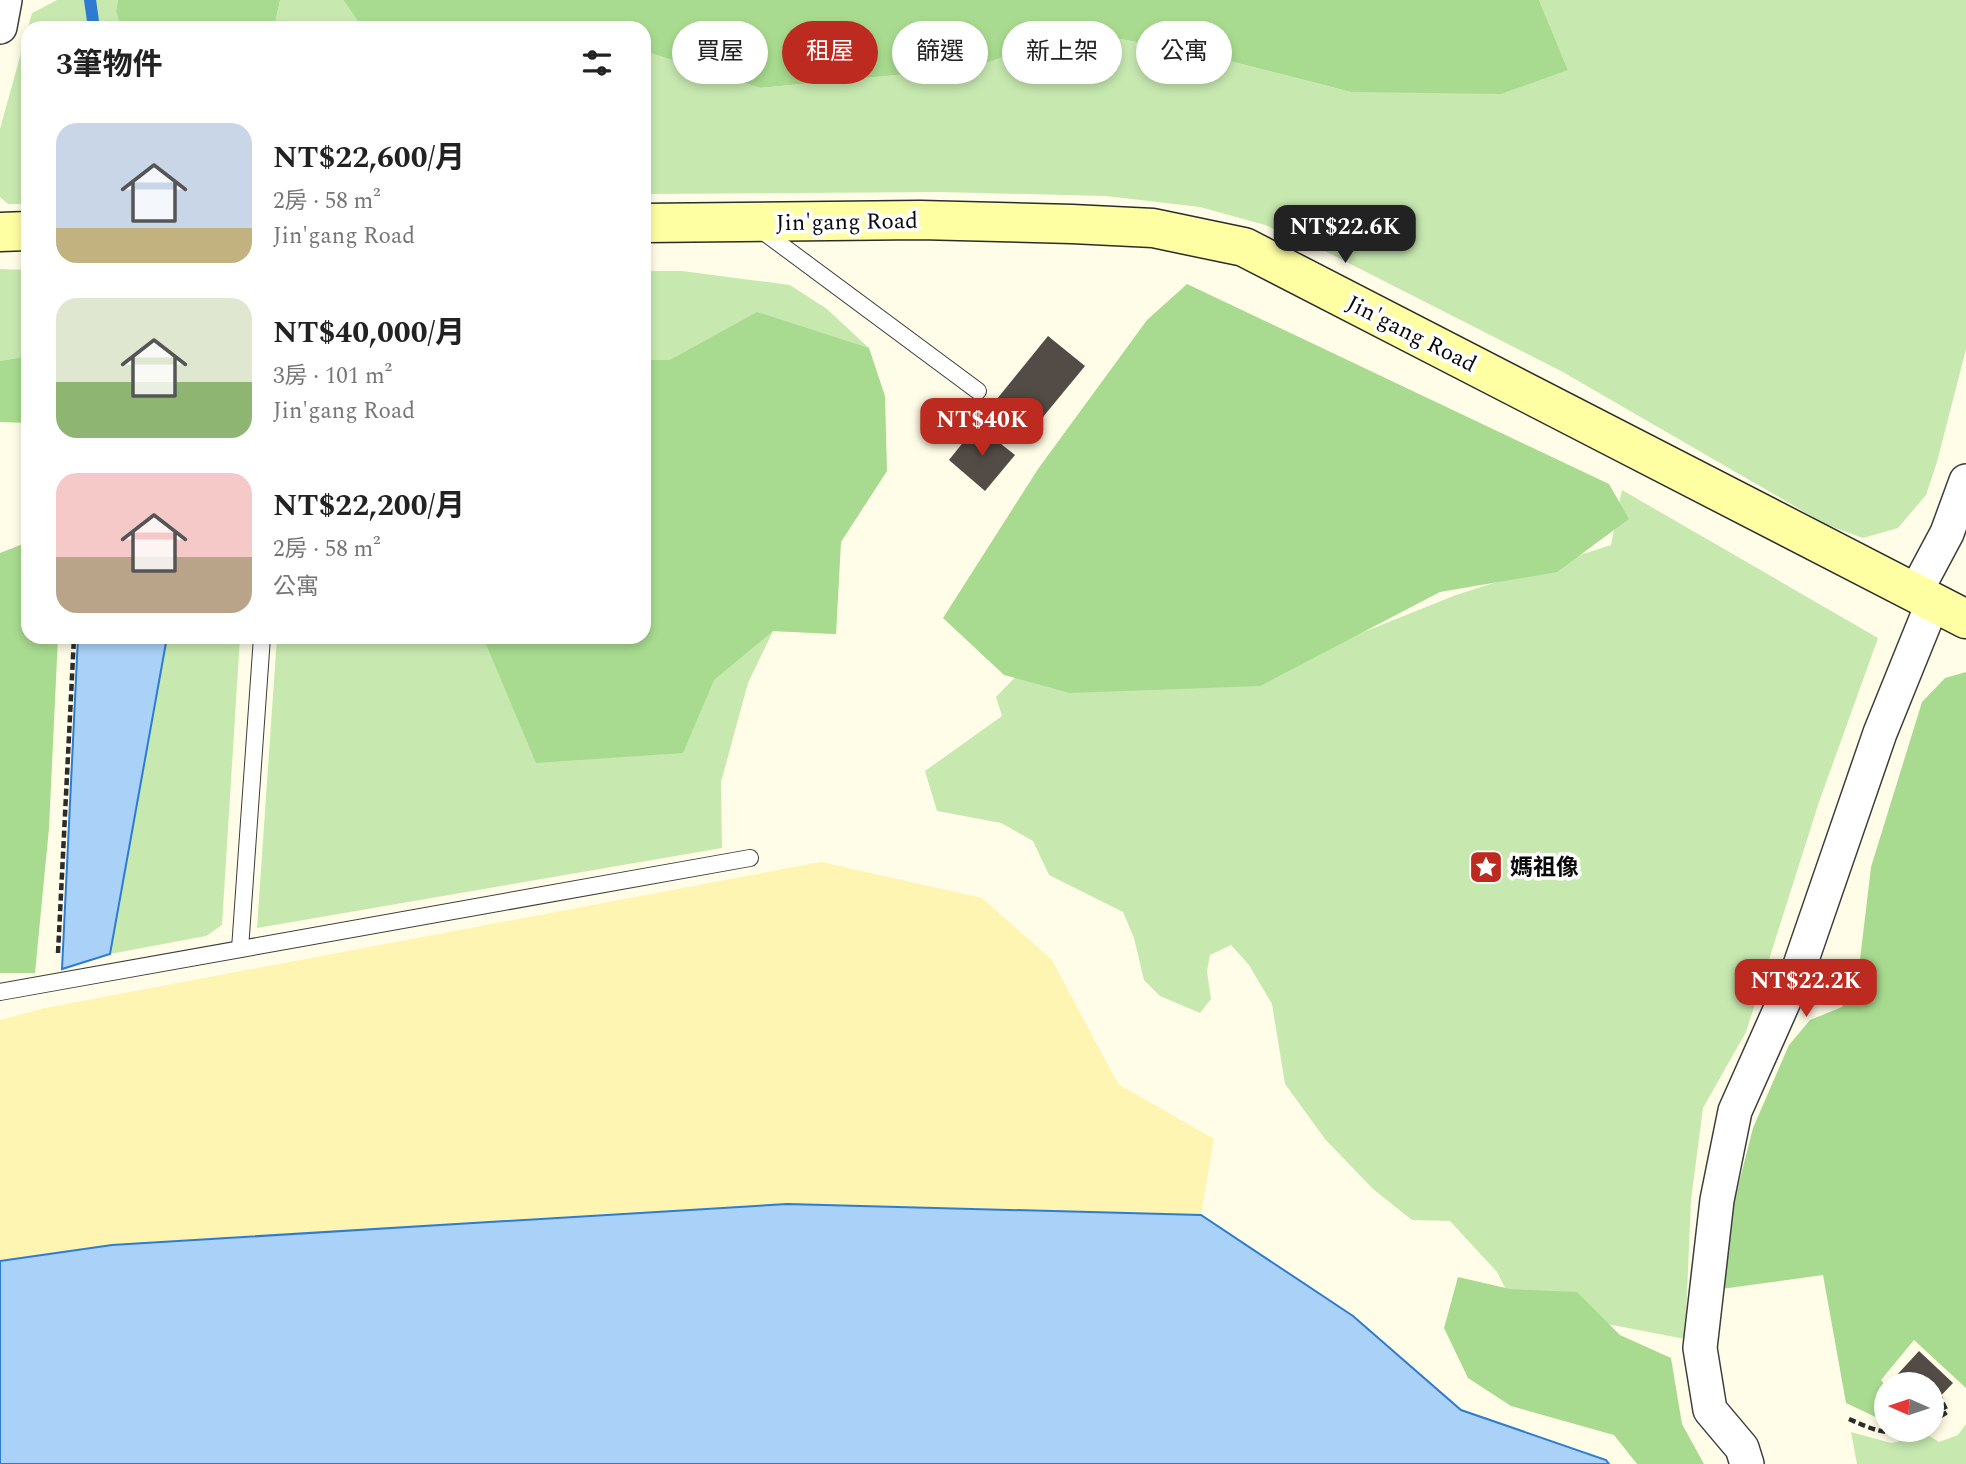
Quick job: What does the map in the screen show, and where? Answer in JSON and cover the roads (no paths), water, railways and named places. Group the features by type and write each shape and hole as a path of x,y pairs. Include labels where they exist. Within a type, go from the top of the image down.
{"main road":[{"name":"Jin'gang Road","path":"651,223 920,220 1072,223 1153,228 1244,247 1938,605"},
{"path":"0,232 21,231"}],"street":[{"path":"0,27 5,0"},
{"path":"1748,1464 1742,1448 1710,1410 1700,1348 1717,1200 1735,1111 1800,965 1880,733 1938,605 1947,533 1966,481"}],"lane":[{"path":"751,222 978,391"},
{"path":"240,949 262,644"},
{"path":"0,992 750,858"}],"water":[{"path":"78,644 166,644 110,954 62,969"},
{"path":"787,1204 1201,1215 1353,1316 1461,1410 1606,1460 1609,1464 0,1464 0,1261 112,1245"}],"waterway":[{"path":"90,0 93,21"}],"place":[{"name":"媽祖像","path":"1486,867"}]}
